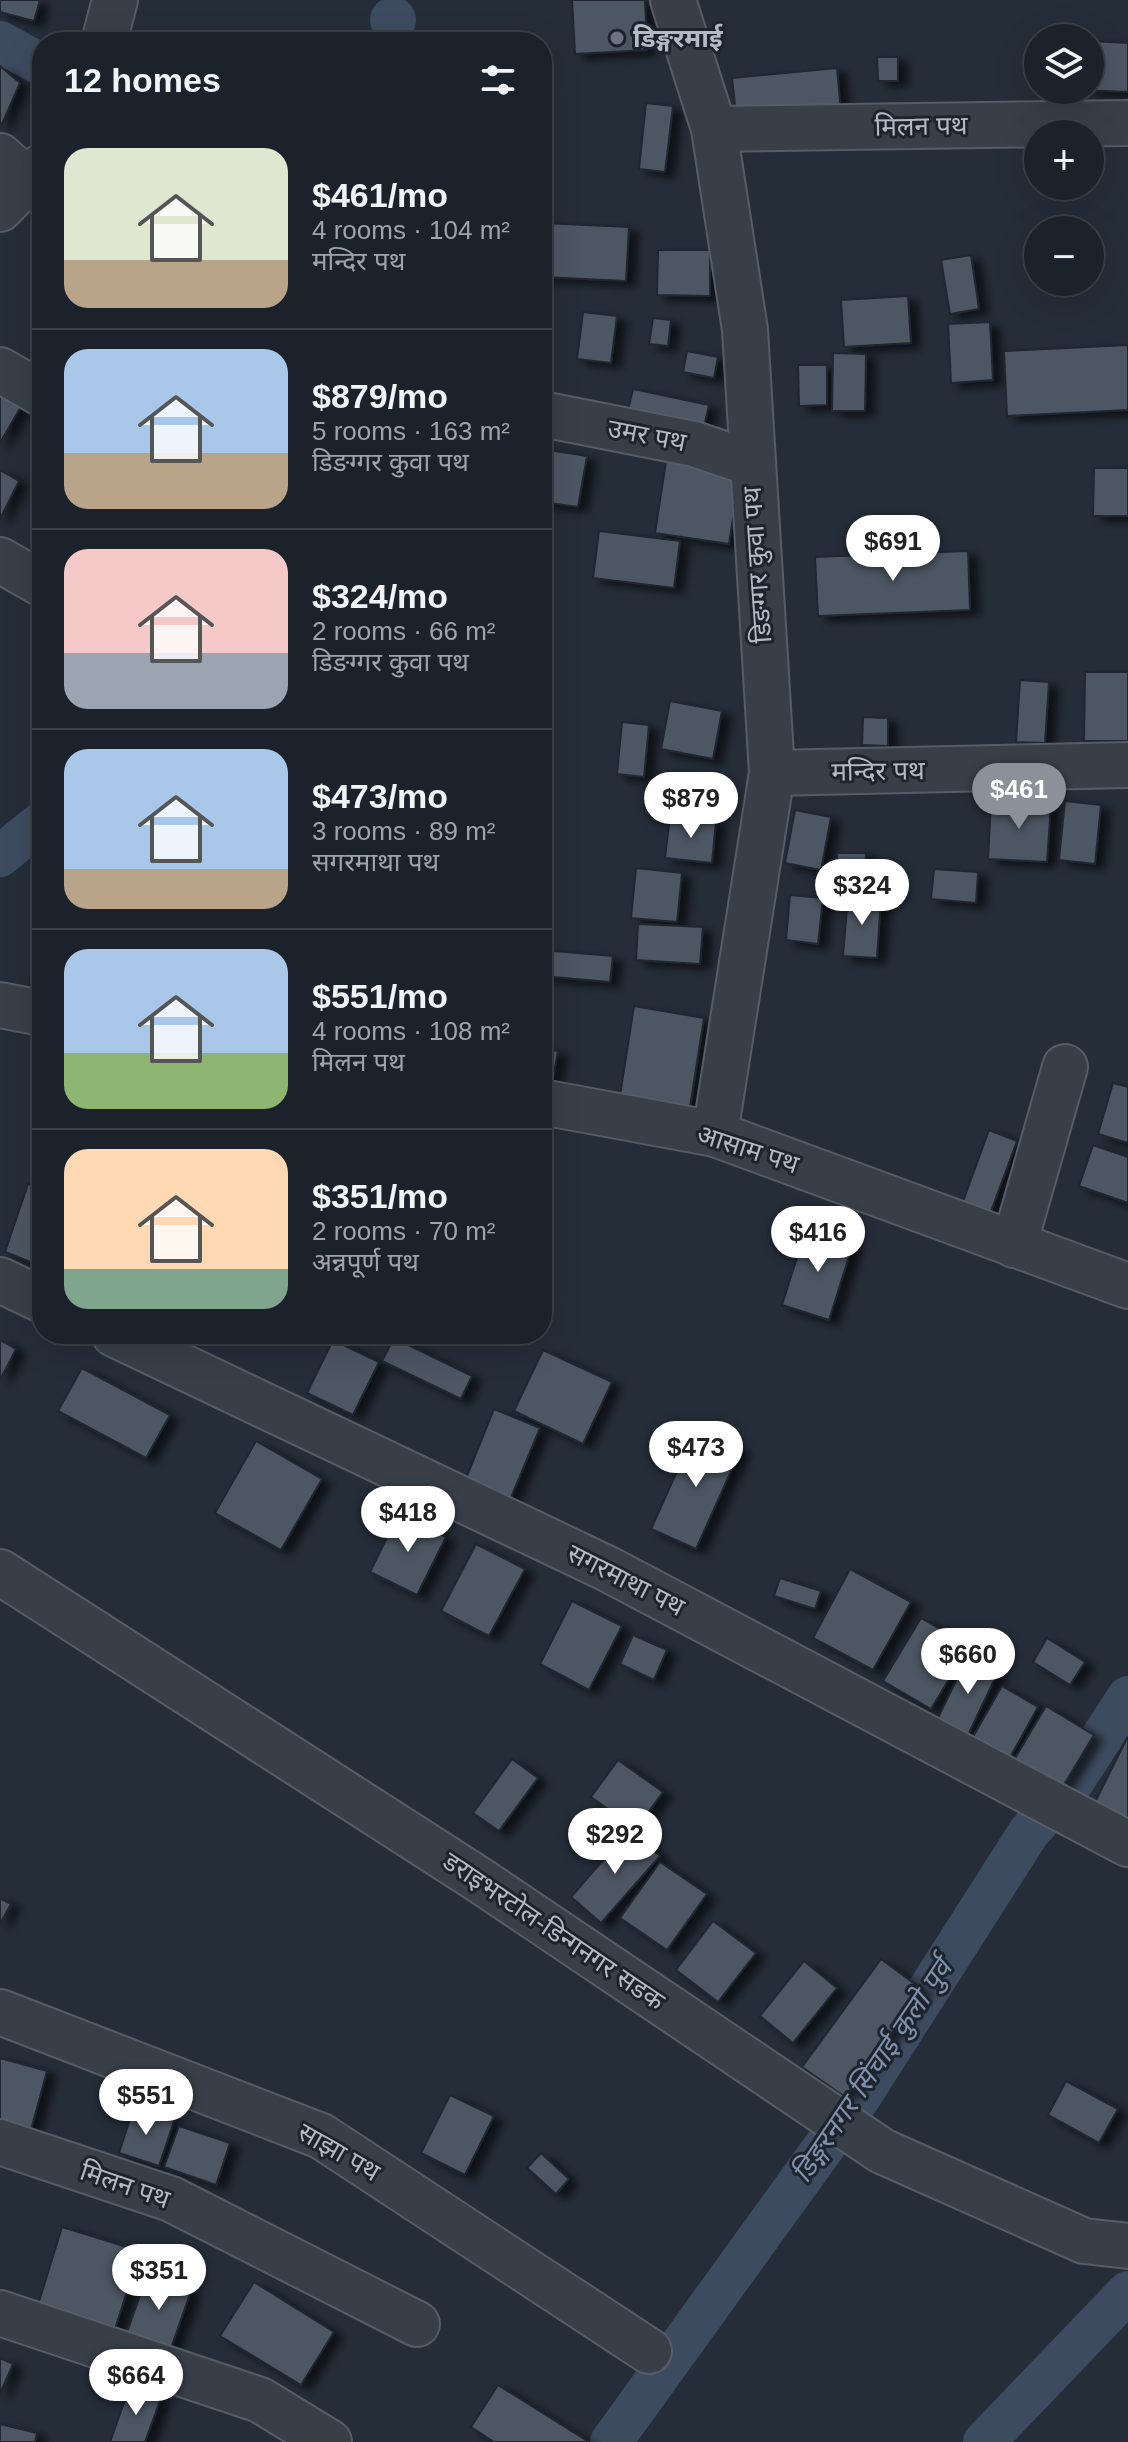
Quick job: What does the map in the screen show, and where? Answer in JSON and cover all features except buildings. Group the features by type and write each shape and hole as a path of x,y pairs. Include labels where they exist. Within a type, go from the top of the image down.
{"street":[{"path":"107,32 115,0"},
{"name":"डिङग्गर कुवा पथ","path":"673,0 714,129 745,330 750,463 772,773 715,1134"},
{"name":"मिलन पथ","path":"714,129 1128,123"},
{"path":"0,370 32,388"},
{"name":"उमर पथ","path":"552,416 694,444 750,463"},
{"path":"0,560 32,578"},
{"name":"मन्दिर पथ","path":"772,773 1128,765"},
{"path":"0,1005 32,1011"},
{"path":"1014,1245 1065,1067"},
{"name":"आसाम पथ","path":"552,1104 715,1134 1128,1286"},
{"path":"0,1280 32,1295"},
{"name":"सगरमाथा पथ","path":"135,1344 608,1569 1128,1844"},
{"name":"डराइभरटोल-डिन्गनगर सडक","path":"0,1572 464,1870 882,2151 1084,2241 1128,2246"},
{"name":"साझा पथ","path":"0,2012 321,2136 649,2351"},
{"name":"मिलन पथ","path":"0,2142 171,2199 417,2324"},
{"path":"0,2313 260,2400 329,2442"}],"water":[{"path":"384,-1 402,-1 414,11 416,20 412,32 374,32 372,29 372,11"}],"waterway":[{"path":"0,42 32,60"},
{"path":"0,856 32,830"},
{"name":"डिङ्गरनगर सिंचाई कुलो पुर्व","path":"611,2442 860,2097 1029,1832 1071,1785 1128,1697"},
{"path":"984,2442 1128,2292"}],"place":[{"name":"डिङ्गरमाई","path":"617,38"}]}
